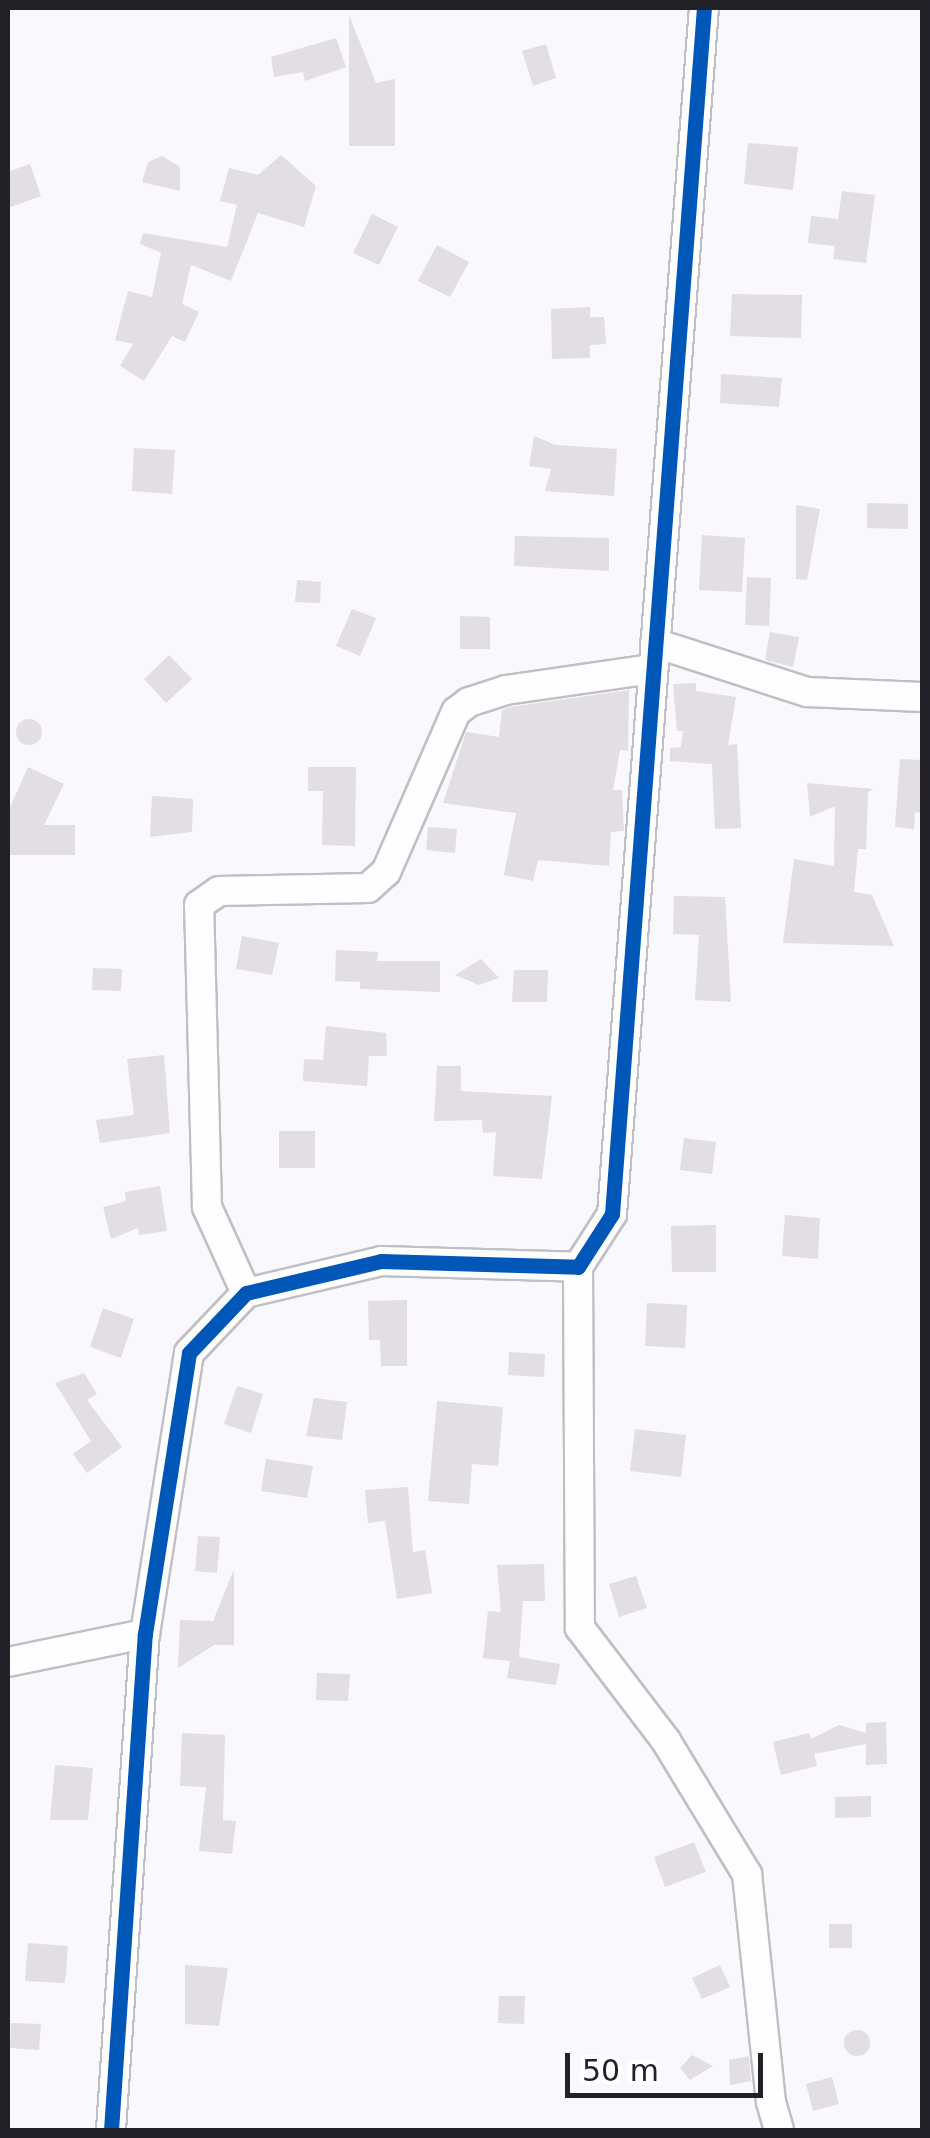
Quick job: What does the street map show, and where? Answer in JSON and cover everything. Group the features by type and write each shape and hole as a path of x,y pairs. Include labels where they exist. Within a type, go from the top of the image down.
{"street":[{"path":"704,8 612,1214 578,1267 580,1628 666,1741 747,1874 779,2130"},
{"path":"246,1293 206,1207 199,905 219,891 368,888 386,872 456,712 468,702 506,690 654,656 807,692 922,697"},
{"path":"111,2130 145,1634 189,1354 246,1293 381,1261 578,1267"},
{"path":"8,1662 145,1634"}],"building":[{"path":"349,15 376,83 395,79 395,146 349,146"},
{"path":"336,38 346,67 305,81 303,72 274,77 271,57"},
{"path":"546,44 556,78 533,86 522,51"},
{"path":"748,143 798,147 793,190 744,184"},
{"path":"281,155 316,186 304,227 258,213 231,281 191,265 182,304 199,312 185,342 172,336 144,381 120,366 133,344 115,340 128,291 152,297 161,253 140,244 143,233 227,247 237,205 220,201 229,168 258,175"},
{"path":"162,156 180,167 180,191 142,182 148,162"},
{"path":"30,164 41,196 8,208 8,172"},
{"path":"842,191 875,195 866,263 833,259 835,246 808,243 811,216 838,219"},
{"path":"372,214 398,227 379,265 353,253"},
{"path":"437,245 469,262 450,297 418,281"},
{"path":"732,294 802,295 801,338 730,336"},
{"path":"590,307 590,317 604,317 606,344 590,345 590,358 552,359 551,309"},
{"path":"721,374 782,378 779,407 720,403"},
{"path":"534,436 556,445 617,449 614,496 545,491 551,469 529,466"},
{"path":"134,448 175,450 172,494 132,491"},
{"path":"867,503 908,504 908,529 867,528"},
{"path":"796,505 820,509 807,580 796,579"},
{"path":"702,535 745,538 742,592 699,590"},
{"path":"515,536 609,538 609,571 514,566"},
{"path":"747,577 771,578 769,626 745,625"},
{"path":"297,580 321,582 320,603 295,602"},
{"path":"352,609 376,618 360,656 336,646"},
{"path":"460,616 490,617 490,649 460,649"},
{"path":"770,632 799,637 793,667 765,660"},
{"path":"169,655 192,679 166,703 144,679"},
{"path":"696,683 696,691 736,697 728,745 737,744 741,828 715,829 712,764 670,761 670,748 681,747 683,731 677,731 673,684"},
{"path":"629,690 628,751 620,750 613,790 622,790 624,831 611,832 609,866 538,860 533,881 504,875 516,813 443,803 466,732 499,737 502,710 510,707"},
{"path":"29,719 38,723 42,732 38,741 29,745 20,741 16,732 20,723"},
{"path":"900,759 920,760 922,813 915,812 914,829 895,827"},
{"path":"28,767 64,784 44,825 75,825 75,855 8,855 8,812"},
{"path":"308,767 356,767 355,846 322,845 323,791 308,791"},
{"path":"807,783 874,789 868,792 866,849 858,849 854,892 872,895 894,946 783,943 794,859 834,866 835,806 810,817"},
{"path":"152,796 193,799 192,832 150,837"},
{"path":"428,827 457,829 455,853 426,850"},
{"path":"674,896 725,897 731,1002 695,1000 699,935 673,934"},
{"path":"242,936 279,943 272,975 236,969"},
{"path":"336,950 378,952 377,961 440,961 440,992 360,989 360,982 335,981"},
{"path":"481,959 499,978 479,985 455,975"},
{"path":"93,968 122,969 121,991 92,990"},
{"path":"514,970 548,970 547,1002 512,1002"},
{"path":"326,1026 386,1033 387,1056 369,1056 367,1086 303,1081 304,1059 323,1060"},
{"path":"164,1055 170,1133 100,1143 96,1120 134,1115 127,1059"},
{"path":"437,1066 461,1066 461,1091 552,1096 542,1179 493,1176 496,1132 483,1133 482,1120 434,1121"},
{"path":"279,1131 315,1131 315,1168 279,1168"},
{"path":"684,1138 716,1142 712,1174 680,1170"},
{"path":"160,1186 167,1231 139,1235 138,1228 111,1239 103,1207 126,1201 125,1192"},
{"path":"785,1215 820,1218 818,1259 782,1256"},
{"path":"716,1225 716,1272 672,1272 671,1226"},
{"path":"407,1300 407,1366 381,1366 380,1340 369,1340 368,1301"},
{"path":"647,1303 687,1305 685,1348 645,1346"},
{"path":"103,1308 134,1319 121,1358 90,1347"},
{"path":"509,1352 545,1354 544,1377 508,1375"},
{"path":"84,1373 97,1394 87,1400 122,1447 87,1473 73,1454 91,1441 55,1383"},
{"path":"237,1386 263,1394 251,1433 224,1424"},
{"path":"314,1398 347,1402 342,1440 306,1436"},
{"path":"437,1401 503,1407 498,1466 472,1464 469,1504 428,1501"},
{"path":"635,1429 686,1435 681,1477 630,1471"},
{"path":"266,1459 313,1466 307,1498 261,1491"},
{"path":"408,1487 413,1552 425,1550 432,1593 397,1599 385,1521 368,1523 365,1490"},
{"path":"198,1536 220,1537 217,1573 195,1571"},
{"path":"544,1564 545,1601 523,1601 519,1657 560,1664 556,1685 507,1678 510,1661 483,1658 488,1611 501,1612 497,1565"},
{"path":"234,1569 234,1645 214,1645 178,1668 180,1620 213,1621"},
{"path":"636,1576 647,1608 619,1617 609,1584"},
{"path":"317,1673 350,1674 348,1701 316,1700"},
{"path":"886,1722 887,1764 866,1765 866,1744 814,1754 817,1766 781,1775 773,1742 809,1733 811,1739 839,1725 866,1733 866,1723"},
{"path":"182,1733 225,1735 223,1820 236,1821 232,1854 199,1851 206,1787 180,1786"},
{"path":"55,1765 93,1768 88,1820 50,1820"},
{"path":"871,1796 871,1817 835,1818 835,1797"},
{"path":"694,1842 706,1872 665,1887 654,1857"},
{"path":"829,1924 852,1924 852,1948 829,1948"},
{"path":"28,1943 68,1946 65,1983 25,1981"},
{"path":"185,1965 228,1968 219,2026 185,2024"},
{"path":"720,1965 730,1987 702,1999 692,1978"},
{"path":"499,1996 525,1996 524,2024 498,2023"},
{"path":"11,2023 41,2024 39,2050 10,2048"},
{"path":"857,2030 866,2034 870,2043 866,2052 857,2056 848,2052 844,2043 848,2034"},
{"path":"692,2055 713,2066 690,2080 680,2068"},
{"path":"749,2056 751,2081 730,2085 729,2060"},
{"path":"832,2077 839,2104 813,2111 806,2084"}],"cycle path":[{"path":"111,2130 145,1634 189,1353 246,1293 381,1261 578,1267 612,1214 704,8"}]}
